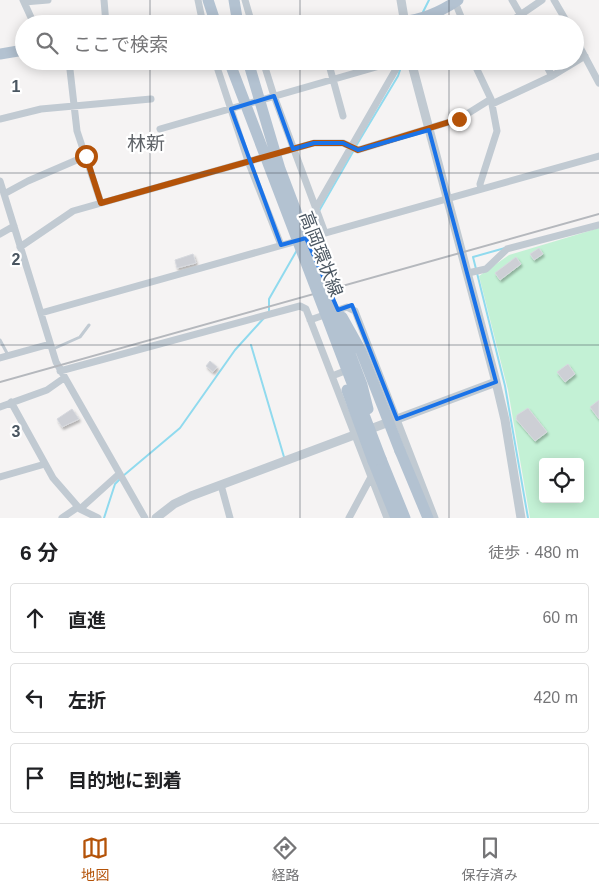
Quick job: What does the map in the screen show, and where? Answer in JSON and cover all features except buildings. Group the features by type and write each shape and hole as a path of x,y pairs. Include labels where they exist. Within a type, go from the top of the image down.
{"main road":[{"path":"208,0 213,15"},
{"path":"234,0 236,15"},
{"path":"432,15 456,1"},
{"path":"0,54 15,52"},
{"name":"高岡環状線","path":"232,70 377,460 405,518"},
{"name":"高岡環状線","path":"251,70 280,169 362,385 377,460"},
{"path":"324,285 361,351 428,518"},
{"path":"377,460 396,518"}],"street":[{"path":"30,15 23,1 48,0"},
{"path":"104,0 105,15"},
{"path":"198,0 201,15"},
{"path":"245,0 249,15"},
{"path":"401,0 404,15"},
{"path":"512,0 521,14 542,0"},
{"path":"554,0 563,15"},
{"path":"456,1 461,15"},
{"path":"585,56 599,81"},
{"path":"71,70 77,132 101,203"},
{"path":"218,70 248,162 281,245"},
{"path":"267,70 274,96 325,233"},
{"path":"330,70 343,116"},
{"path":"160,129 367,70"},
{"path":"316,208 354,148 395,70"},
{"path":"413,70 496,382 505,420 521,518"},
{"path":"477,70 492,102 497,131 480,184 481,188"},
{"path":"549,70 552,76"},
{"path":"20,247 72,211 314,143 343,143 354,148 429,130 459,119 562,70"},
{"path":"0,119 41,109 151,98"},
{"path":"3,198 86,156"},
{"path":"41,312 599,156"},
{"path":"0,181 3,198 14,226 51,347 62,374 145,518"},
{"path":"468,273 486,268 507,249 599,225"},
{"path":"0,234 14,226"},
{"path":"0,406 47,390 62,374 300,306 306,309 387,518"},
{"path":"310,320 352,308 374,359 435,518"},
{"path":"0,358 51,347"},
{"path":"332,376 374,359"},
{"path":"156,518 174,504 221,485 496,382"},
{"path":"11,402 53,478 79,508 98,518"},
{"path":"0,477 45,464"},
{"path":"62,518 79,508 119,474"},
{"path":"349,518 372,477"},
{"path":"221,485 230,518"}],"lane":[{"path":"51,347 80,337 89,326"},
{"path":"0,340 8,356"}],"highlighted area":[{"path":"274,96 293,149 314,143 343,143 358,150 429,130 496,382 397,419 352,305 338,310 306,238 281,245 231,109"}],"green space":[{"path":"599,228 599,518 530,518 508,390 479,276 509,255"}],"waterway":[{"path":"423,12 429,0"},
{"path":"356,146 400,70"},
{"path":"319,211 354,150"},
{"path":"308,231 317,215"},
{"path":"476,269 473,257 505,248"},
{"path":"269,313 269,299 297,250"},
{"path":"477,273 505,386 528,518"},
{"path":"123,476 180,428 235,350 264,318"},
{"path":"251,345 284,457"},
{"path":"104,518 115,484 120,479"}],"railway":[{"path":"0,382 599,214"}],"district":[{"name":"林新","path":"146,143"}],"route":[{"path":"86,156 101,203 314,143 343,143 358,150 429,130 459,119"}]}
